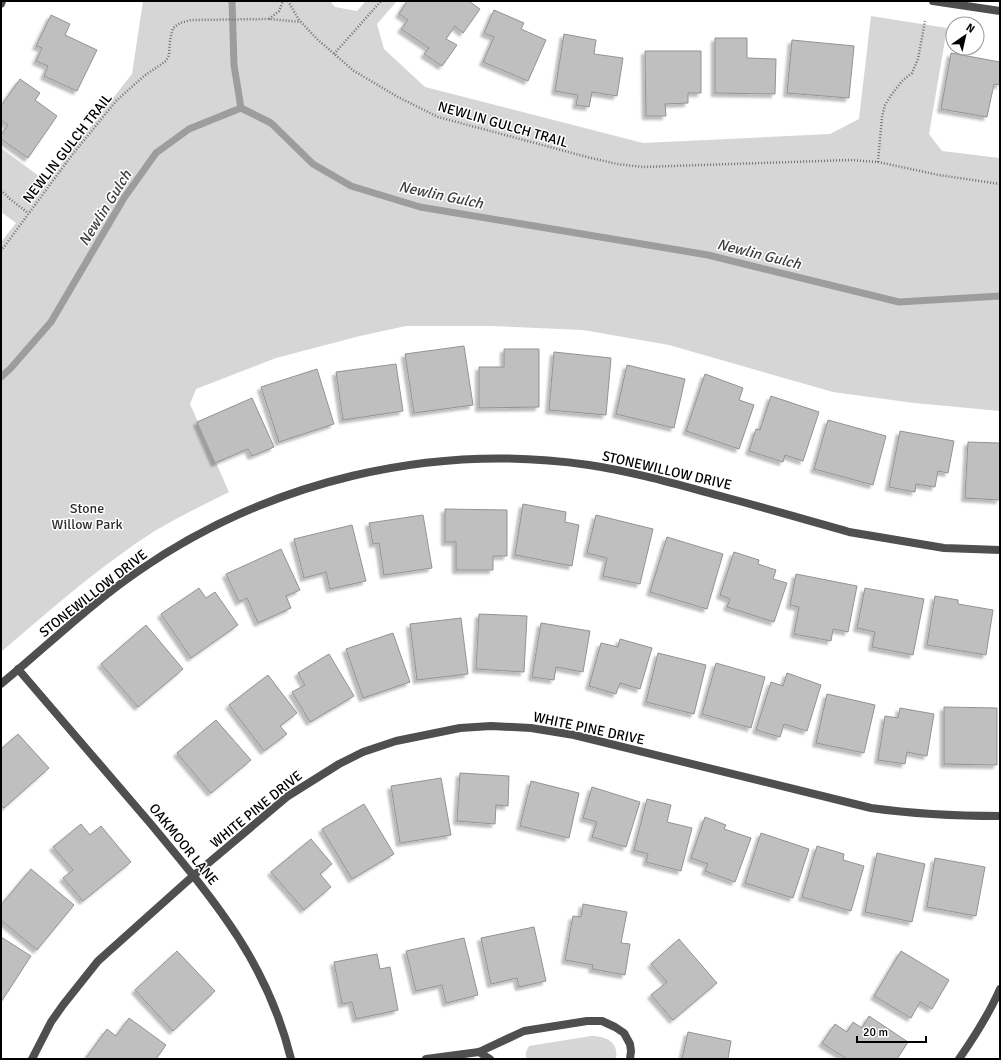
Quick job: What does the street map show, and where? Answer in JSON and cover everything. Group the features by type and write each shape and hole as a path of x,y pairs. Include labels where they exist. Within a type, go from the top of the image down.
{"street":[{"path":"933,1 1000,11"},
{"name":"STONEWILLOW DRIVE","path":"1,684 102,598 136,572 167,553 233,517 300,490 371,471 421,463 488,458 528,459 589,465 660,479 849,532 944,548 1000,550"},
{"name":"OAKMOOR LANE","path":"18,670 101,765 223,913 248,951 270,996 282,1026 291,1059"},
{"name":"WHITE PINE DRIVE","path":"32,1059 51,1022 62,1005 98,961 194,876 288,796 339,764 364,752 396,741 460,728 491,726 531,728 574,735 871,808 954,816 1000,816"},
{"path":"959,1059 982,1025 1000,989"},
{"path":"426,1059 479,1052 524,1031 587,1020 602,1021 624,1033 632,1051 630,1059"},
{"path":"479,1052 490,1059"}],"path":[{"path":"269,19 279,11 283,1"},
{"path":"288,1 301,22"},
{"path":"334,54 381,1"},
{"name":"NEWLIN GULCH TRAIL","path":"1,251 28,213 117,100 144,76 166,61 169,55 170,40 173,28 180,23 191,20 269,19 301,22 316,39 354,72 398,97 438,117 616,164 643,167 813,160 850,160 878,162 1000,184"},
{"path":"878,162 882,117 885,105 902,81 912,73 918,59 925,21"},
{"path":"1,190 28,213"}],"green space":[{"name":"Stone Willow Park","path":"143,1 330,1 335,7 357,11 366,1 397,1 377,24 384,49 425,87 643,143 830,134 859,119 871,16 945,28 945,40 929,134 942,151 1000,158 1000,411 914,403 833,392 669,345 583,330 490,326 406,326 360,336 276,358 196,389 190,404 229,492 166,524 142,539 48,611 1,652 1,242 16,223 1,212 1,148 47,182 132,74"},
{"path":"591,1036 602,1037 610,1041 615,1048 616,1059 527,1059 526,1057 526,1052 529,1046"}],"building":[{"path":"407,1 469,1 480,9 463,33 455,26 446,39 457,45 442,66 424,54 429,48 401,29 408,20 399,14"},
{"path":"494,10 524,23 521,29 546,40 528,81 483,62 494,37 484,33"},
{"path":"51,15 70,24 65,35 97,50 77,91 44,76 48,66 36,61 42,48 36,46"},
{"path":"564,34 596,40 594,54 623,58 617,96 592,92 589,107 576,105 578,95 555,91"},
{"path":"715,38 747,38 747,58 776,59 775,94 715,93"},
{"path":"792,40 854,46 849,98 787,93"},
{"path":"645,51 701,51 701,93 688,93 688,103 665,104 666,116 646,116"},
{"path":"950,56 967,56 1000,62 1000,85 994,84 987,117 941,109"},
{"path":"20,79 40,93 35,100 57,116 28,158 1,139 1,135 8,125 1,120 1,106"},
{"path":"464,346 473,405 414,413 405,354"},
{"path":"504,349 539,349 539,407 479,408 479,367 504,367"},
{"path":"554,352 611,358 606,415 549,410"},
{"path":"396,364 403,411 343,420 336,372"},
{"path":"627,365 685,379 674,428 616,414"},
{"path":"317,369 334,424 279,442 261,387"},
{"path":"705,374 743,388 739,400 754,405 739,449 686,431"},
{"path":"771,396 819,412 803,461 785,455 783,462 749,451 756,429 760,430"},
{"path":"252,398 274,447 252,456 248,449 215,463 197,422"},
{"path":"828,420 886,436 873,485 814,469"},
{"path":"900,431 954,441 948,473 938,471 935,487 916,484 915,492 889,487"},
{"path":"968,442 1000,443 1000,500 965,498"},
{"path":"523,504 566,512 565,522 579,525 572,566 515,555"},
{"path":"445,509 507,510 507,556 493,556 493,570 456,570 456,542 445,542"},
{"path":"423,515 432,568 384,575 379,543 373,544 369,523"},
{"path":"596,515 653,529 640,584 603,576 607,558 587,553"},
{"path":"352,525 366,581 330,589 326,572 304,578 294,539"},
{"path":"667,537 723,554 707,609 650,592"},
{"path":"281,549 300,590 286,596 291,608 258,623 247,598 239,602 226,574"},
{"path":"734,552 759,560 758,564 776,570 773,579 787,583 774,622 727,607 730,599 720,595"},
{"path":"796,574 857,586 848,632 833,629 831,641 794,634 799,607 790,605"},
{"path":"199,588 206,598 215,592 238,625 191,658 161,614"},
{"path":"865,588 924,599 913,655 872,647 875,632 857,628"},
{"path":"935,596 958,600 958,604 993,610 986,655 927,645"},
{"path":"479,614 527,616 524,672 476,669"},
{"path":"461,618 468,674 417,680 410,624"},
{"path":"541,623 590,631 583,672 556,667 554,680 532,677"},
{"path":"146,625 183,669 138,707 101,664"},
{"path":"393,633 410,682 363,698 346,649"},
{"path":"620,639 652,648 640,689 620,683 616,694 589,686 601,643 618,647"},
{"path":"658,653 706,665 694,714 646,702"},
{"path":"329,654 354,696 310,722 292,692 305,685 298,673"},
{"path":"716,663 765,677 751,728 702,714"},
{"path":"787,673 821,685 807,731 784,724 780,737 756,730 771,682 783,686"},
{"path":"268,675 297,713 280,726 287,734 264,751 229,705"},
{"path":"827,694 875,705 864,753 816,743"},
{"path":"944,707 997,708 997,765 944,764"},
{"path":"900,708 934,714 927,756 907,752 905,764 878,760 885,716 898,718"},
{"path":"216,720 251,760 211,793 177,753"},
{"path":"18,734 49,768 4,808 1,805 1,749"},
{"path":"460,773 509,776 508,806 496,805 495,824 457,821"},
{"path":"441,778 451,835 400,843 391,786"},
{"path":"531,781 579,793 569,838 520,826"},
{"path":"592,787 640,802 626,847 592,837 597,822 583,818"},
{"path":"647,799 671,805 667,822 692,828 681,871 646,862 648,854 634,850"},
{"path":"364,804 394,854 352,879 322,829"},
{"path":"705,817 726,825 724,829 751,838 735,882 705,871 708,864 691,858"},
{"path":"81,824 90,835 101,826 131,862 83,901 63,878 73,870 53,847"},
{"path":"761,833 809,849 793,898 745,883"},
{"path":"311,839 332,864 320,874 331,887 304,910 271,872"},
{"path":"817,846 844,854 843,860 864,866 851,911 802,897"},
{"path":"877,853 925,864 912,922 865,912"},
{"path":"935,858 985,867 976,916 927,907"},
{"path":"31,869 74,905 37,950 1,920 1,905"},
{"path":"583,904 627,912 621,943 630,944 625,975 592,969 593,965 565,960 573,916 581,917"},
{"path":"534,927 546,981 519,987 517,978 491,984 481,938"},
{"path":"1,937 31,956 1,1002"},
{"path":"464,938 478,995 446,1003 442,985 416,991 406,951"},
{"path":"679,939 717,983 673,1020 651,995 667,982 651,964"},
{"path":"177,951 215,991 173,1031 135,990"},
{"path":"901,951 949,980 932,1009 920,1002 911,1018 874,996"},
{"path":"377,954 380,969 390,967 398,1010 356,1019 352,1002 342,1004 334,962"},
{"path":"869,1016 908,1042 897,1059 847,1059 822,1043 835,1024 847,1032 853,1022 862,1028"},
{"path":"129,1018 166,1045 156,1059 86,1058 107,1029 116,1036"},
{"path":"688,1032 731,1041 728,1059 682,1059"}],"waterway":[{"path":"232,1 234,65 241,108"},
{"name":"Newlin Gulch","path":"1,377 10,369 51,322 124,198 156,153 189,129 241,108 271,123 313,164 351,186 420,207 708,255 899,302 1000,296"}]}
